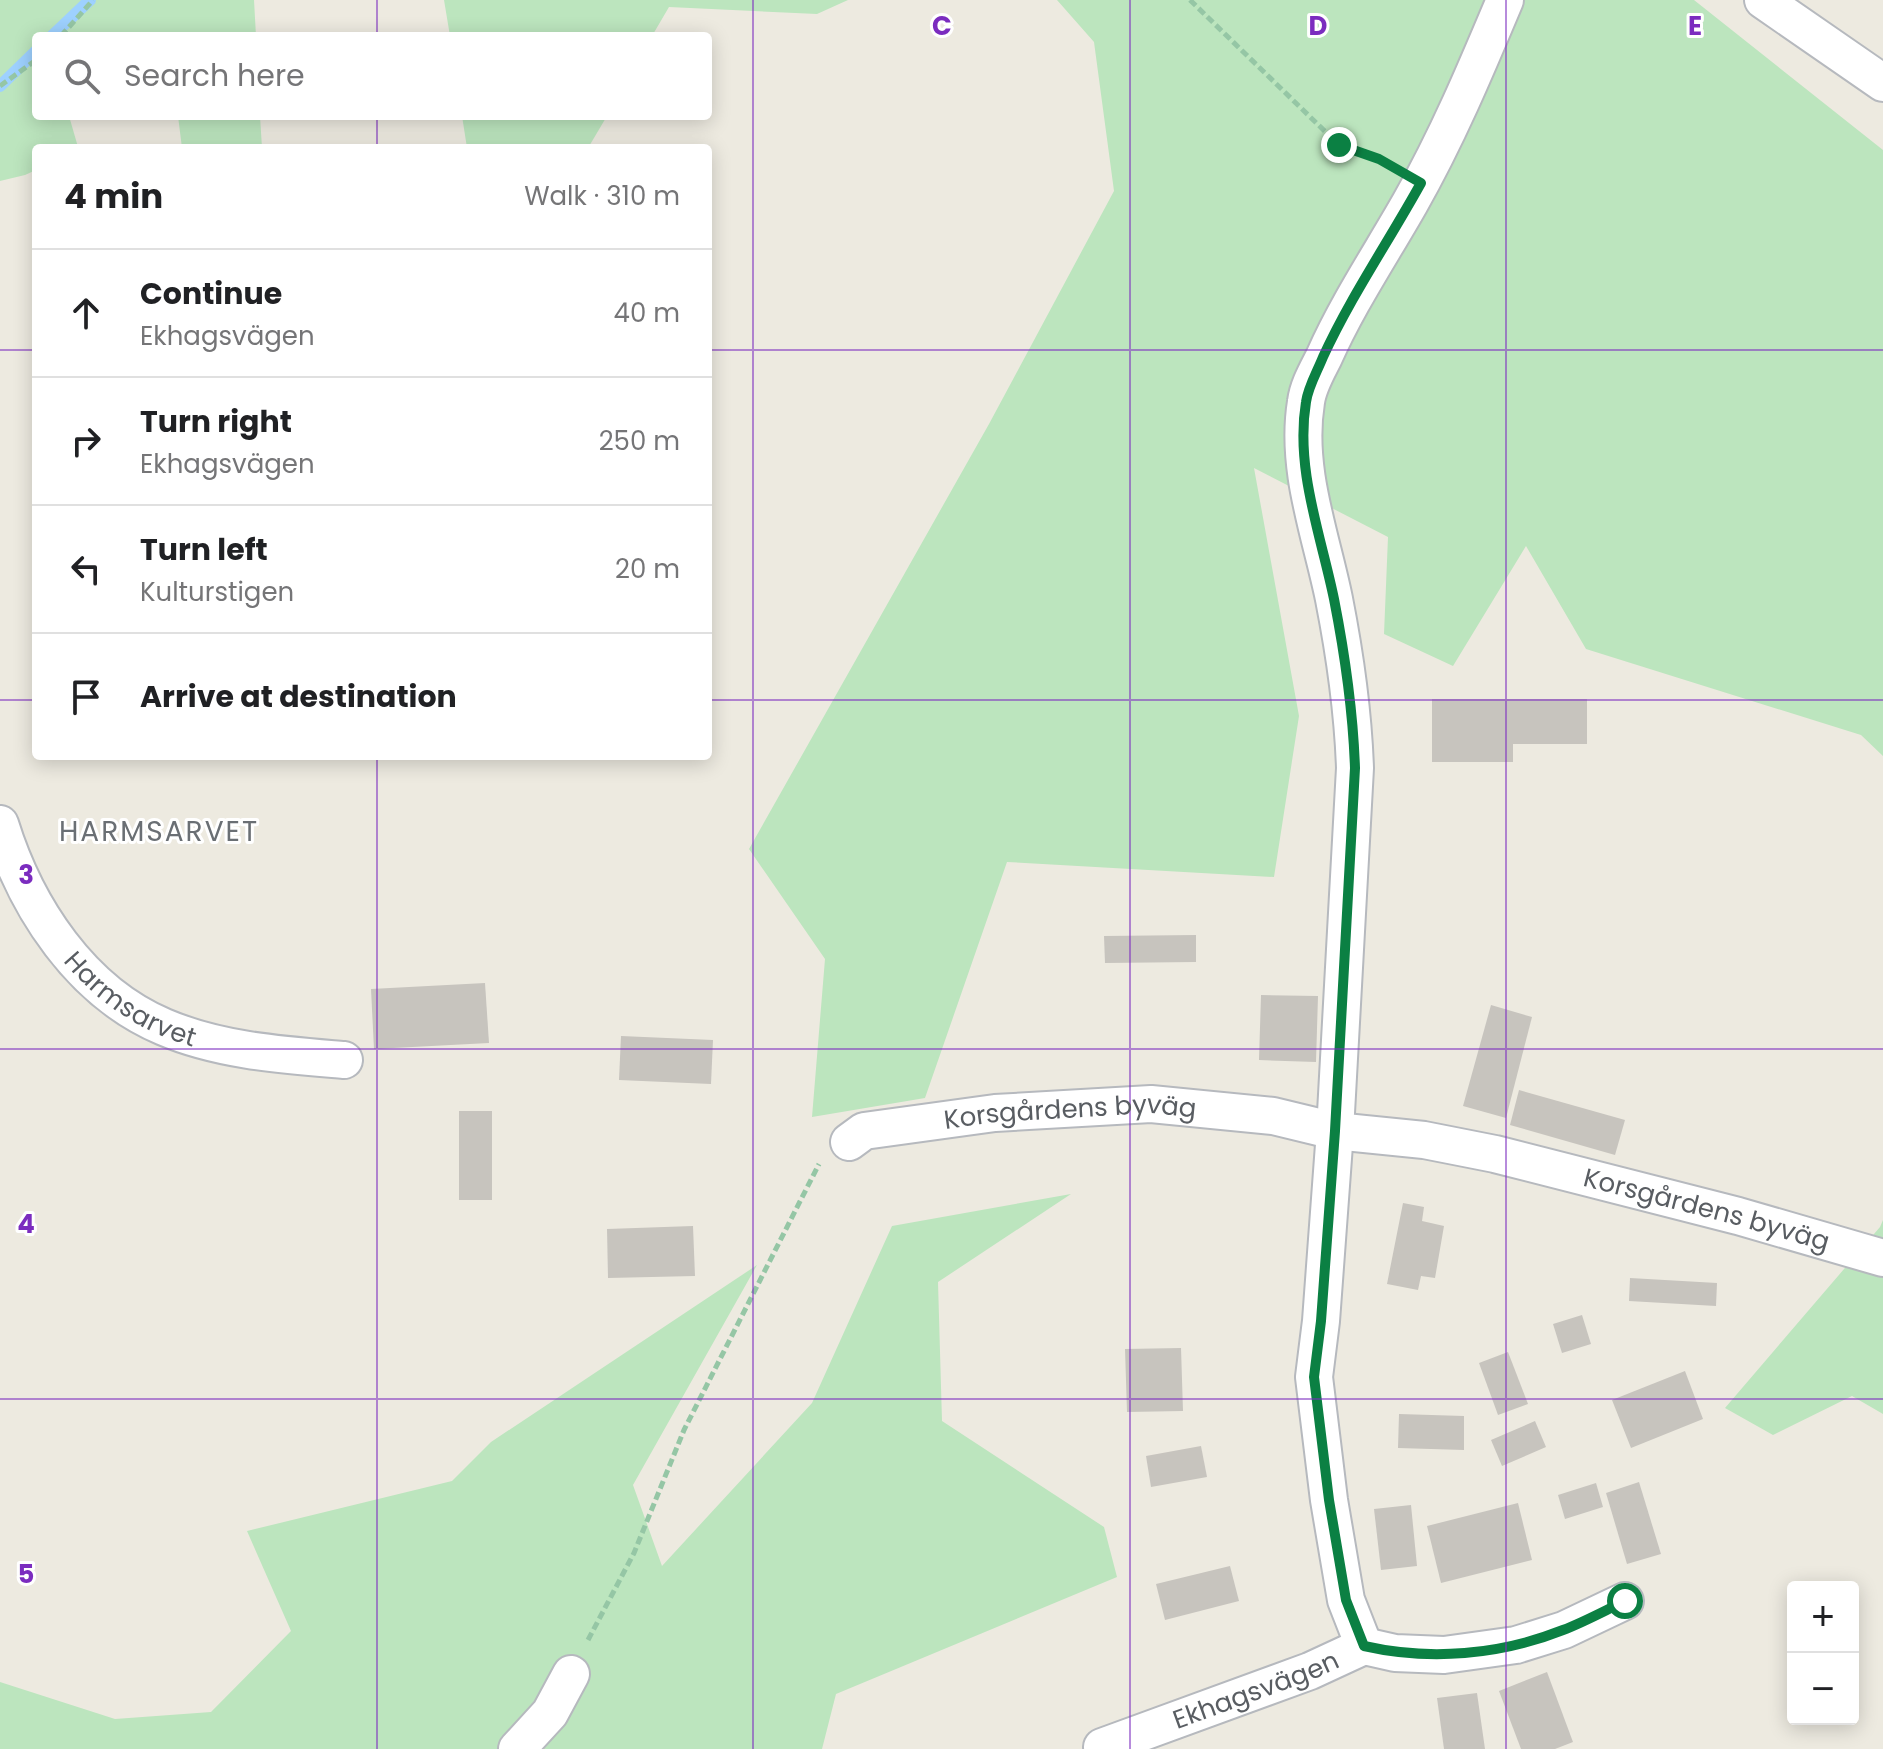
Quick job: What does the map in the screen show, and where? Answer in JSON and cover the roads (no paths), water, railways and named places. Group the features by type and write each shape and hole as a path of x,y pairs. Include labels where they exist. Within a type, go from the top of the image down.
{"street":[{"name":"Ekhagsvägen","path":"1364,1646 1346,1600 1329,1500 1314,1377 1335,1131 1355,768 1353,717 1334,599 1309,490 1303,446 1306,401 1333,336 1421,183 1458,111 1505,0"},
{"path":"1763,0 1883,83"},
{"name":"Harmsarvet","path":"0,824 22,885 51,932 95,982 127,1008 164,1027 195,1038 266,1053 344,1060"},
{"name":"Korsgårdens byväg","path":"849,1142 864,1131 995,1113 1151,1104 1273,1116 1335,1131 1424,1140 1495,1154 1738,1216 1883,1258"},
{"name":"Ekhagsvägen","path":"1102,1747 1310,1671 1364,1646 1395,1653 1444,1655 1516,1645 1564,1630 1625,1601"},
{"path":"517,1749 550,1713 571,1674"}],"waterway":[{"path":"56,32 90,0"},
{"path":"0,86 32,55"}],"district":[{"name":"HARMSARVET","path":"159,831"}]}
